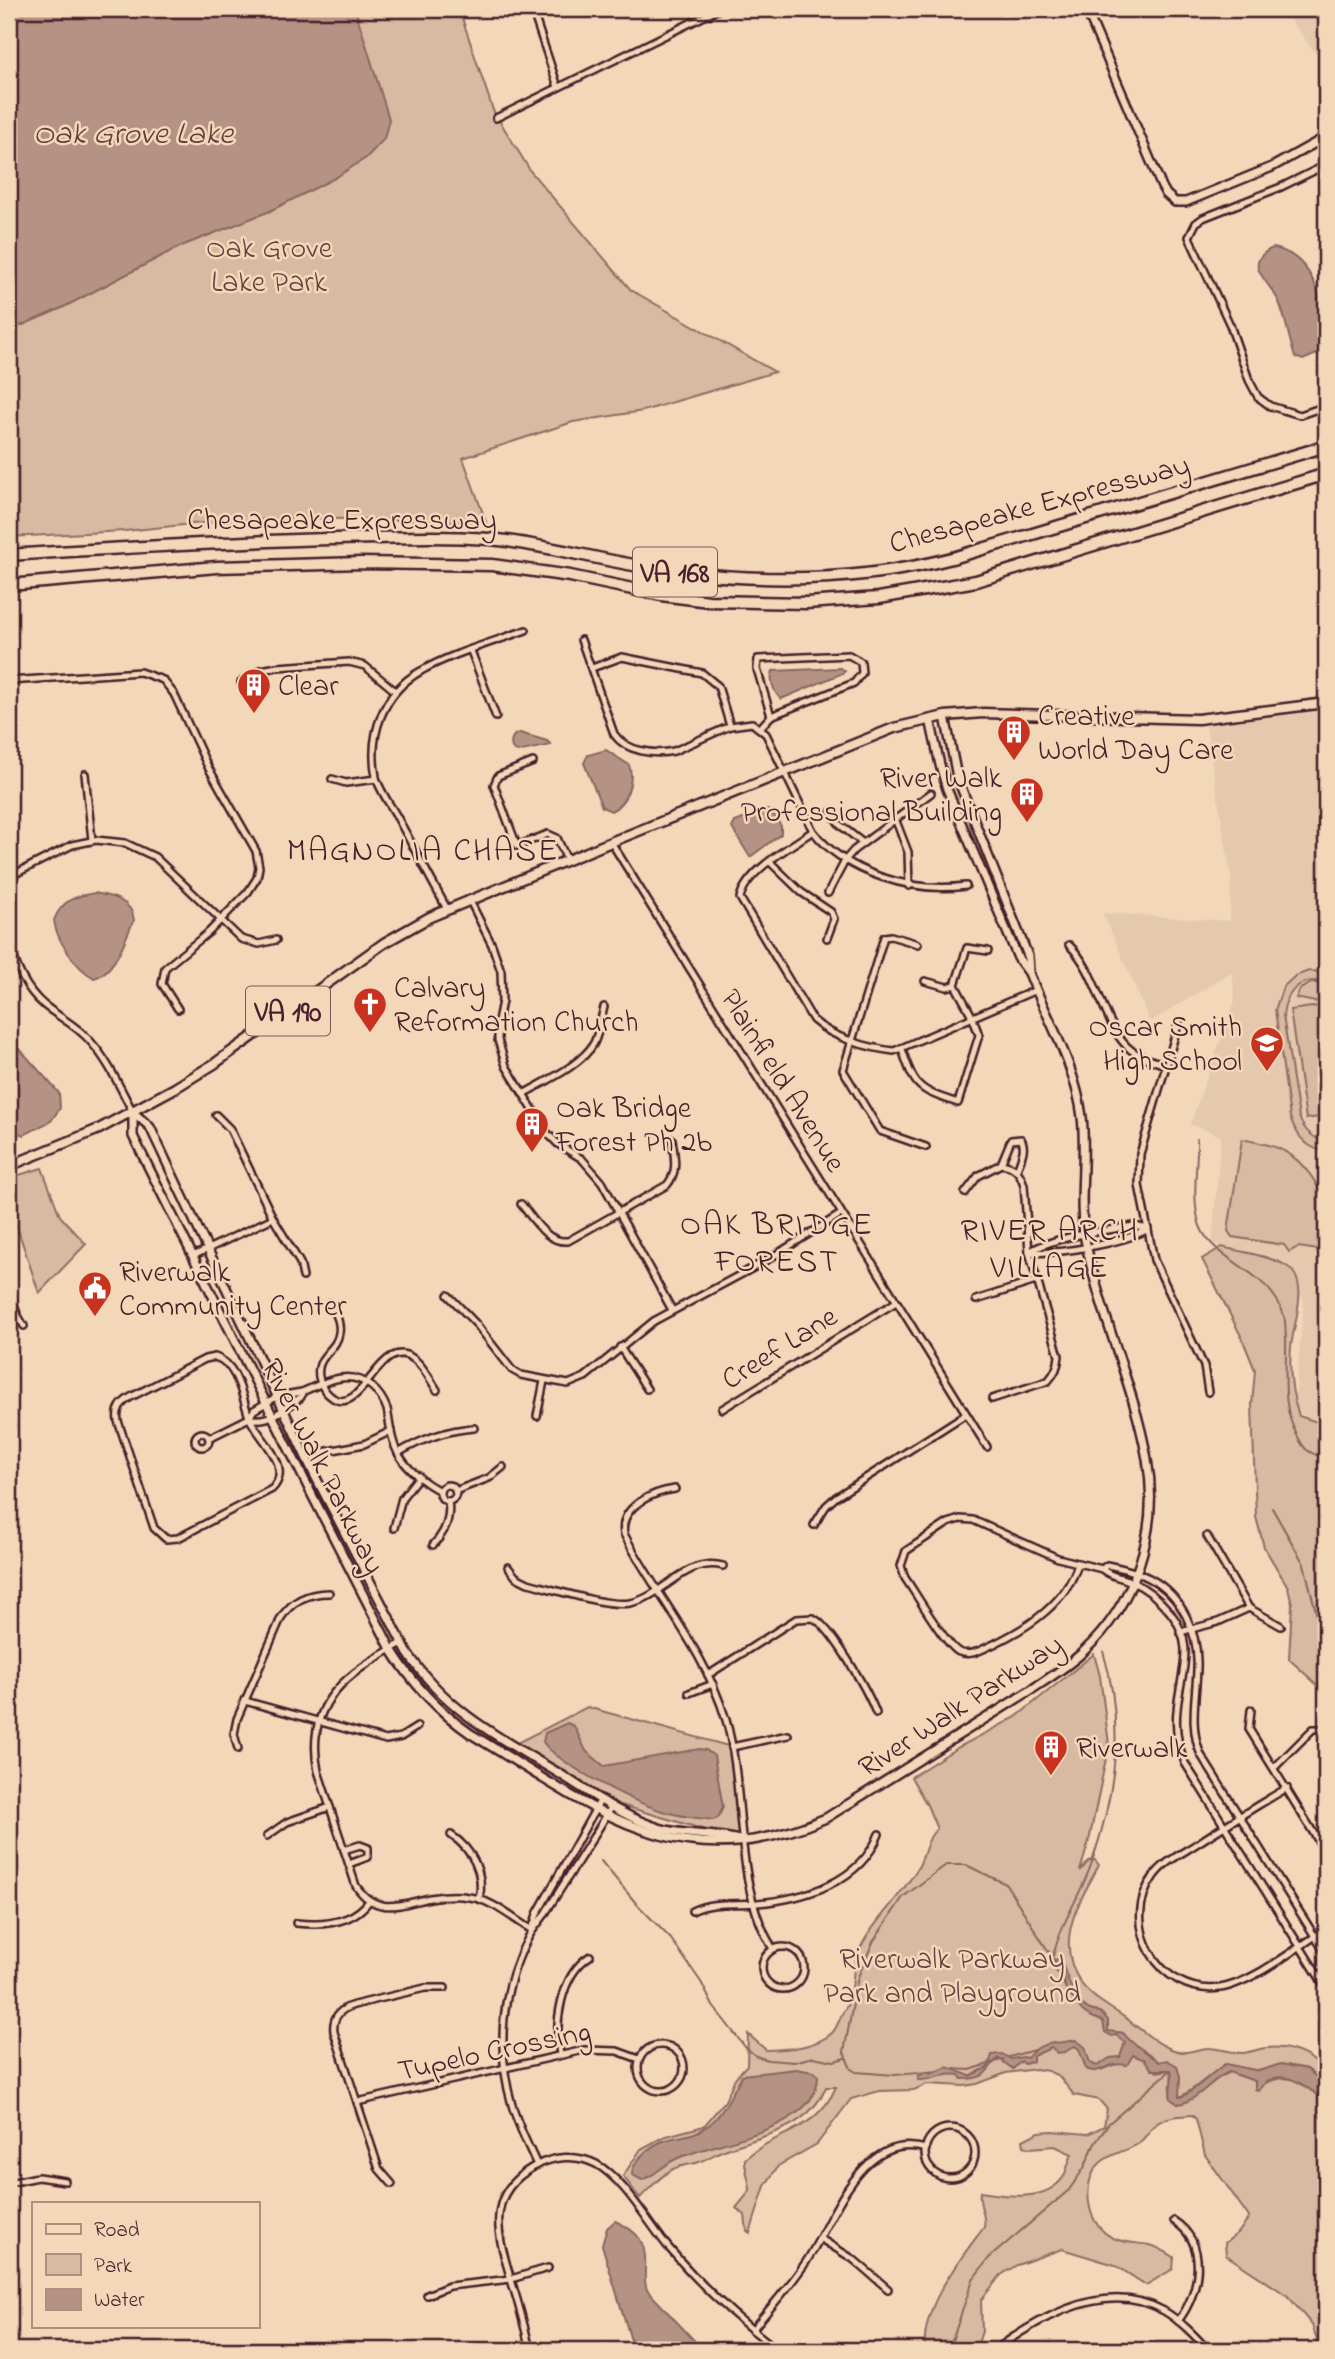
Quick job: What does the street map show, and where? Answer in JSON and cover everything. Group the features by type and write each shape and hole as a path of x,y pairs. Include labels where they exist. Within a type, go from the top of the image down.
{"highway":[{"name":"Chesapeake Expressway","path":"9,555 264,540 427,537 490,539 557,548 670,571 731,577 820,579 926,565 1326,446"},
{"name":"Chesapeake Expressway","path":"9,584 217,567 361,563 492,565 709,601 806,603 879,598 976,581 1326,474"}],"main road":[{"name":"VA 190","path":"9,1166 70,1143 133,1112 214,1064 384,943 447,909 894,728 945,716 1008,712 1164,720 1198,719 1326,703"}],"street":[{"path":"532,9 558,87"},
{"path":"496,118 719,9"},
{"path":"1086,9 1161,185 1175,202 1186,202 1272,167 1326,137"},
{"path":"1326,165 1282,187 1203,218 1196,223 1189,237 1230,325 1249,380 1258,397 1270,406 1300,415 1326,406"},
{"path":"447,909 376,779 374,754 378,728 385,705 394,690 421,671 526,630"},
{"path":"581,640 614,734 622,744 635,749 664,753 730,726 752,723 766,734 813,831 820,840 846,859 891,881 934,889 966,886"},
{"path":"471,651 496,717"},
{"path":"760,728 771,716 854,683 862,673 861,662 849,655 758,659 757,669 771,716"},
{"path":"592,668 622,657 702,673 718,686 730,726"},
{"path":"241,682 269,668 349,662 365,666 394,690"},
{"path":"9,681 141,672 159,678 169,687 208,768 252,843 259,871 253,886 221,920 165,968 162,984 178,1009"},
{"name":"River Walk Parkway","path":"133,1112 133,1136 391,1649 414,1684 454,1722 596,1809 651,1834 681,1841 727,1844 781,1835 826,1818 1063,1669 1084,1651 1112,1620 1133,1582 1146,1539 1150,1514 1147,1459 1084,1235 1080,1103 1071,1072 1036,990 1028,956 957,777 945,716"},
{"name":"River Walk Parkway","path":"930,719 947,789 1018,958 1030,973"},
{"path":"533,762 498,776 494,785 517,846 548,834 557,838 567,860"},
{"path":"85,774 92,840"},
{"path":"332,779 346,783 376,779"},
{"path":"828,893 846,859 863,843 931,793"},
{"path":"831,812 840,825 863,843"},
{"path":"896,821 908,852 909,886"},
{"path":"813,831 750,877 742,888 740,898 813,1020 823,1029 881,1049 902,1049 1036,990"},
{"path":"9,877 72,845 92,840 113,841 145,850 165,865 245,941 259,944 276,940"},
{"name":"Plainfield Avenue","path":"611,842 987,1447"},
{"path":"770,862 801,892 831,912 834,919 827,938"},
{"path":"469,900 498,957 503,986 498,1040 506,1066 548,1134 593,1170 620,1212 672,1310"},
{"path":"918,944 891,936 884,937 843,1070 873,1124 885,1134 926,1147"},
{"path":"9,939 16,964 29,988 43,1004 67,1020 92,1043 133,1112"},
{"path":"1069,945 1087,967 1121,1040 1139,1056 1166,1065"},
{"path":"902,1049 908,1069 926,1093 958,1103 979,1035 955,985 967,948 988,951"},
{"path":"925,981 947,987 955,985"},
{"path":"523,1094 588,1053 598,1032 604,1007"},
{"path":"1179,1022 1140,1154 1139,1185 1158,1272 1204,1366 1208,1392"},
{"name":"River Walk Parkway","path":"133,1112 150,1127 314,1474 402,1643 421,1674 455,1708 611,1806 660,1828 743,1841"},
{"path":"216,1115 230,1129 273,1218 300,1263 303,1276"},
{"path":"522,1204 548,1235 561,1242 568,1241 663,1189 671,1181 676,1165 672,1139"},
{"path":"965,1193 978,1176 1000,1164 1011,1140 1021,1139 1024,1144 1017,1170 1024,1185 1029,1252 1059,1356 1054,1374 1048,1381 992,1399"},
{"path":"1000,1164 1017,1170"},
{"path":"448,1295 477,1325 506,1365 522,1375 568,1384 580,1381 620,1347 672,1310 764,1262 841,1214"},
{"path":"193,1256 273,1218"},
{"path":"1029,1252 1038,1246 1084,1235 1133,1226 1148,1229"},
{"path":"1029,1252 1040,1253 1135,1237 1148,1229"},
{"path":"975,1300 1036,1281"},
{"path":"9,1290 24,1326"},
{"name":"Creef Lane","path":"722,1409 896,1302"},
{"path":"330,1303 338,1320 339,1334 333,1348 321,1361 319,1377 331,1396 344,1400 358,1393 387,1359 404,1354 416,1360 437,1390"},
{"path":"620,1347 647,1389"},
{"path":"215,1357 228,1365 243,1394 249,1418 266,1441 278,1465 280,1476 276,1485 178,1538 162,1537 154,1528 118,1420 122,1403 205,1359 215,1357"},
{"path":"209,1438 249,1418 254,1410 278,1396 302,1392 342,1377 356,1378 377,1391 385,1403 398,1453 419,1476 440,1491"},
{"path":"537,1416 544,1381"},
{"path":"249,1418 257,1421 284,1410 301,1397 302,1392"},
{"path":"814,1525 836,1496 966,1414"},
{"path":"398,1453 428,1437 474,1428"},
{"path":"323,1452 364,1444 391,1431"},
{"path":"455,1491 489,1478 503,1467"},
{"path":"394,1528 402,1498 419,1476"},
{"path":"440,1491 448,1486 455,1491"},
{"path":"675,1489 660,1492 631,1509 623,1522 625,1537 685,1631 713,1684 733,1747 743,1841 754,1903 762,1930 773,1949"},
{"path":"440,1491 440,1497 448,1501"},
{"path":"448,1501 455,1497 455,1491"},
{"path":"433,1545 448,1522 448,1501"},
{"path":"1078,1564 1070,1582 1058,1598 1034,1621 1013,1635 967,1654 958,1652 951,1646 905,1578 901,1566 910,1547 948,1523 960,1519 973,1520 1058,1558 1102,1569 1133,1582 1159,1601 1170,1612 1185,1648 1176,1725 1185,1763 1326,1987"},
{"path":"1207,1536 1249,1608 1282,1626"},
{"path":"508,1567 516,1577 528,1583 617,1603 639,1600 699,1564 723,1566"},
{"path":"1102,1569 1107,1565 1136,1572 1151,1579 1181,1606 1192,1630 1197,1667 1193,1724 1200,1755 1326,1954"},
{"path":"239,1749 235,1742 235,1727 284,1613 303,1597 329,1593"},
{"path":"1180,1632 1249,1608"},
{"path":"709,1675 796,1619 813,1618 825,1626 870,1698 876,1713"},
{"path":"402,1643 341,1682 330,1696 319,1721 315,1741 315,1757 356,1886 369,1900 389,1907 437,1897 479,1899 532,1930"},
{"path":"689,1693 713,1684"},
{"path":"245,1701 386,1740 401,1737 417,1727"},
{"path":"1251,1710 1250,1729 1326,1853"},
{"path":"1274,1768 1313,1728 1326,1729"},
{"path":"733,1747 788,1735"},
{"path":"1185,1763 1200,1755"},
{"path":"1287,1788 1162,1866 1146,1890 1140,1919 1142,1933 1154,1960 1176,1979 1189,1985 1218,1988 1246,1980 1326,1929"},
{"path":"537,2165 516,2116 505,2068 503,2040 507,2000 516,1964 537,1914 601,1800"},
{"path":"532,1930 543,1917 611,1806"},
{"path":"267,1836 287,1822 330,1807"},
{"path":"692,1911 713,1905 754,1903 807,1893 838,1880 858,1866 869,1854 879,1834"},
{"path":"451,1835 465,1846 480,1874 482,1889 479,1899"},
{"path":"344,1850 360,1845 366,1846 369,1851 365,1859 349,1864"},
{"path":"296,1923 321,1924 348,1918 362,1911 369,1900"},
{"path":"790,1947 803,1959 803,1977 789,1989 772,1986 765,1980 762,1963 773,1949 790,1947"},
{"path":"560,2055 558,2028 563,1998 572,1974 590,1956"},
{"path":"392,2184 379,2169 334,2032 335,2019 346,2007 425,1988 445,1988"},
{"path":"656,2045 667,2045 677,2051 683,2060 684,2071 680,2081 671,2088 660,2091 650,2088 642,2080 638,2070 639,2059 646,2050 656,2045"},
{"name":"Tupelo Crossing","path":"356,2102 560,2055 602,2050 617,2051 639,2059"},
{"path":"941,2130 958,2130 971,2140 975,2157 961,2175 946,2178 932,2171 926,2149 934,2134 941,2130"},
{"path":"752,2330 790,2284 821,2239 855,2177 869,2162 886,2150 902,2146 926,2149"},
{"path":"530,2350 500,2244 499,2215 510,2188 519,2177 537,2165 555,2158 574,2157 606,2170 700,2282 778,2350"},
{"path":"9,2183 38,2177 65,2181"},
{"path":"1174,2221 1182,2226 1192,2239 1197,2273 1193,2294 1178,2321"},
{"path":"821,2239 860,2265 888,2289"},
{"path":"427,2295 449,2286 511,2279 548,2268"},
{"path":"995,2350 1038,2323 1074,2307 1099,2299 1120,2298 1147,2303 1178,2321 1208,2350"}],"shaded area":[{"path":"1282,9 1326,9 1326,67"},
{"name":"Oscar Smith High School","path":"1326,707 1326,1431 1294,1409 1304,1301 1272,1257 1212,1243 1221,1136 1190,1124 1235,1000 1232,972 1150,1022 1103,913 1230,921 1231,877 1206,726"}],"green space":[{"name":"Oak Grove Lake Park","path":"9,9 459,9 493,110 531,172 631,290 775,372 643,411 573,422 463,458 486,522 300,518 9,537"},
{"path":"1309,971 1326,972 1326,983 1309,981 1296,987 1287,1000 1283,1016 1299,1117 1309,1133 1326,1141 1326,1151 1307,1144 1295,1129 1290,1117 1275,1010 1283,987 1295,976"},
{"path":"1311,983 1326,988 1326,996 1315,1002 1296,998 1300,989"},
{"path":"1326,1005 1326,1116 1306,1119 1290,1010"},
{"path":"1242,1139 1284,1151 1298,1161 1310,1175 1326,1207 1326,1251 1298,1247 1289,1252 1284,1245 1232,1237 1228,1231"},
{"path":"42,1168 60,1216 86,1244 39,1293 9,1203 9,1178"},
{"path":"1222,1247 1262,1256 1285,1265 1298,1281 1299,1303 1290,1356 1294,1399 1299,1416 1326,1425 1326,1693 1289,1659 1292,1604 1288,1587 1264,1547 1256,1517 1252,1405 1255,1370 1202,1259"},
{"path":"1326,1302 1326,1402 1323,1395 1322,1303"},
{"name":"Riverwalk Parkway Park and Playground","path":"1094,1654 1100,1676 1109,1744 1080,1871 1089,1861 1095,1860 1099,1865 1072,1923 1069,1952 1073,1967 1081,1983 1091,1994 1167,2047 1182,2052 1208,2048 1240,2053 1266,2048 1285,2049 1305,2055 1320,2067 1326,2085 1307,2069 1281,2064 1259,2071 1225,2064 1178,2097 1180,2077 1176,2066 1159,2063 1150,2054 1133,2045 1123,2033 1116,2032 1157,2072 1171,2070 1171,2099 1178,2104 1197,2095 1229,2072 1263,2084 1288,2078 1322,2098 1324,2102 1320,2110 1323,2120 1326,2121 1326,2350 1320,2350 1312,2325 1288,2296 1226,2255 1225,2243 1239,2232 1249,2217 1205,2155 1196,2119 1192,2115 1175,2116 1161,2121 1138,2144 1100,2163 1090,2179 1090,2208 1104,2232 1120,2241 1150,2245 1162,2250 1174,2257 1173,2269 1146,2285 1115,2265 1062,2249 1017,2265 1001,2275 981,2300 982,2331 976,2350 925,2350 925,2333 936,2300 944,2284 984,2227 980,2192 1025,2196 1057,2185 1064,2176 1072,2154 1055,2146 1030,2148 1024,2146 1023,2140 1039,2132 1088,2134 1104,2126 1107,2109 1099,2100 1074,2095 1059,2076 1048,2071 1036,2069 1006,2073 964,2086 927,2084 914,2090 879,2091 851,2099 817,2144 778,2166 765,2186 750,2233 747,2231 745,2215 736,2208 750,2191 745,2159 757,2149 818,2114 836,2087 826,2087 808,2113 796,2122 702,2161 673,2169 640,2198 623,2176 641,2149 663,2137 704,2126 725,2101 735,2078 747,2065 748,2034 766,2050 809,2045 832,2033 850,1997 858,1953 878,1921 916,1871 930,1837 937,1829 911,1777 955,1749 1016,1717"},
{"path":"587,1707 732,1747 743,1841 614,1803 513,1745"}],"water":[{"name":"Oak Grove Lake","path":"9,9 355,9 389,119 384,139 366,158 335,178 270,211 179,247 62,308 9,331"},
{"path":"1274,248 1289,253 1301,263 1310,274 1321,304 1326,350 1303,360 1295,357 1279,302 1258,268 1262,255"},
{"path":"841,668 845,671 843,673 781,699 772,682 773,671"},
{"path":"520,733 547,741 551,745 517,752 512,748 512,740 513,736"},
{"path":"606,750 629,765 631,771 625,798 611,811 602,807 584,763 588,755"},
{"path":"767,810 772,812 781,826 781,834 750,857 732,828 735,822"},
{"path":"95,893 125,903 134,920 114,962 102,975 94,978 80,968 68,953 54,920 65,903"},
{"path":"9,1037 59,1093 60,1108 51,1121 24,1135 9,1130"},
{"path":"567,1723 574,1726 586,1751 604,1766 706,1750 714,1756 723,1807 718,1818 713,1820 692,1817 657,1809 622,1794 565,1762 543,1742 545,1733"},
{"path":"1060,1959 1078,2000 1091,2011 1100,2012 1108,2020 1108,2031 1123,2033 1159,2062 1167,2060 1177,2066 1180,2077 1179,2097 1225,2064 1259,2071 1281,2064 1307,2069 1326,2085 1326,2121 1319,2116 1324,2102 1322,2098 1290,2079 1274,2078 1258,2091 1255,2089 1255,2081 1229,2072 1192,2099 1178,2104 1171,2099 1171,2070 1152,2070 1145,2060 1133,2055 1127,2065 1114,2065 1092,2071 1086,2069 1079,2049 1075,2046 1057,2053 1051,2048 1033,2056 1033,2061 1025,2064 1021,2061 1013,2069 998,2058 977,2078 962,2079 953,2074 918,2080 918,2076 926,2072 931,2074 947,2067 970,2076 988,2067 992,2055 1002,2054 1011,2059 1027,2058 1044,2045 1076,2040 1085,2047 1090,2063 1097,2066 1110,2058 1120,2057 1125,2042 1116,2035 1105,2032 1103,2021 1090,2017 1080,2009 1067,1991 1064,1978 1052,1968 1051,1964"},
{"path":"796,2069 813,2072 818,2076 813,2095 801,2110 760,2132 674,2160 642,2180 632,2175 638,2160 656,2144 700,2131 709,2125 724,2108 742,2075"},
{"path":"615,2221 635,2233 642,2244 647,2290 703,2350 634,2350 602,2245 607,2228"}],"waterway":[{"path":"1197,1139 1195,1199 1203,1233 1213,1245 1266,1286 1277,1299 1285,1321 1286,1388 1292,1425 1306,1449 1326,1459"},
{"path":"1272,1508 1304,1564 1317,1616 1326,1629"},
{"path":"1053,1956 1092,1862 1112,1783 1116,1731 1110,1678 1103,1651"},
{"path":"601,1861 671,1939 701,1982 713,2006 745,2047 756,2056 794,2062 813,2057 834,2061 845,2058"},
{"path":"939,2071 895,2075 856,2072 851,2069 844,2052 858,1977 873,1942 903,1897 946,1865 966,1865 1006,1884 1055,1962"},
{"path":"1060,1974 1064,1985"},
{"path":"1009,2057 1034,2050"},
{"path":"952,2069 970,2070 1004,2059"},
{"path":"1100,2070 1115,2064"},
{"path":"949,2350 973,2279 989,2258 1069,2190 1108,2124 1171,2070"}],"place":[{"name":"Clear","path":"254,715"},
{"name":"Creative World Day Care","path":"1014,762"},
{"name":"River Walk Professional Building","path":"1027,824"},
{"name":"Calvary Reformation Church","path":"370,1034"},
{"name":"Oscar Smith High School","path":"1267,1073"},
{"name":"Oak Bridge Forest Ph 2b","path":"532,1154"},
{"name":"Riverwalk Community Center","path":"95,1318"},
{"name":"Riverwalk","path":"1051,1777"}],"district":[{"name":"MAGNOLIA CHASE","path":"423,849"},
{"name":"OAK BRIDGE FOREST","path":"777,1242"},
{"name":"RIVER ARCH VILLAGE","path":"1050,1248"}]}
